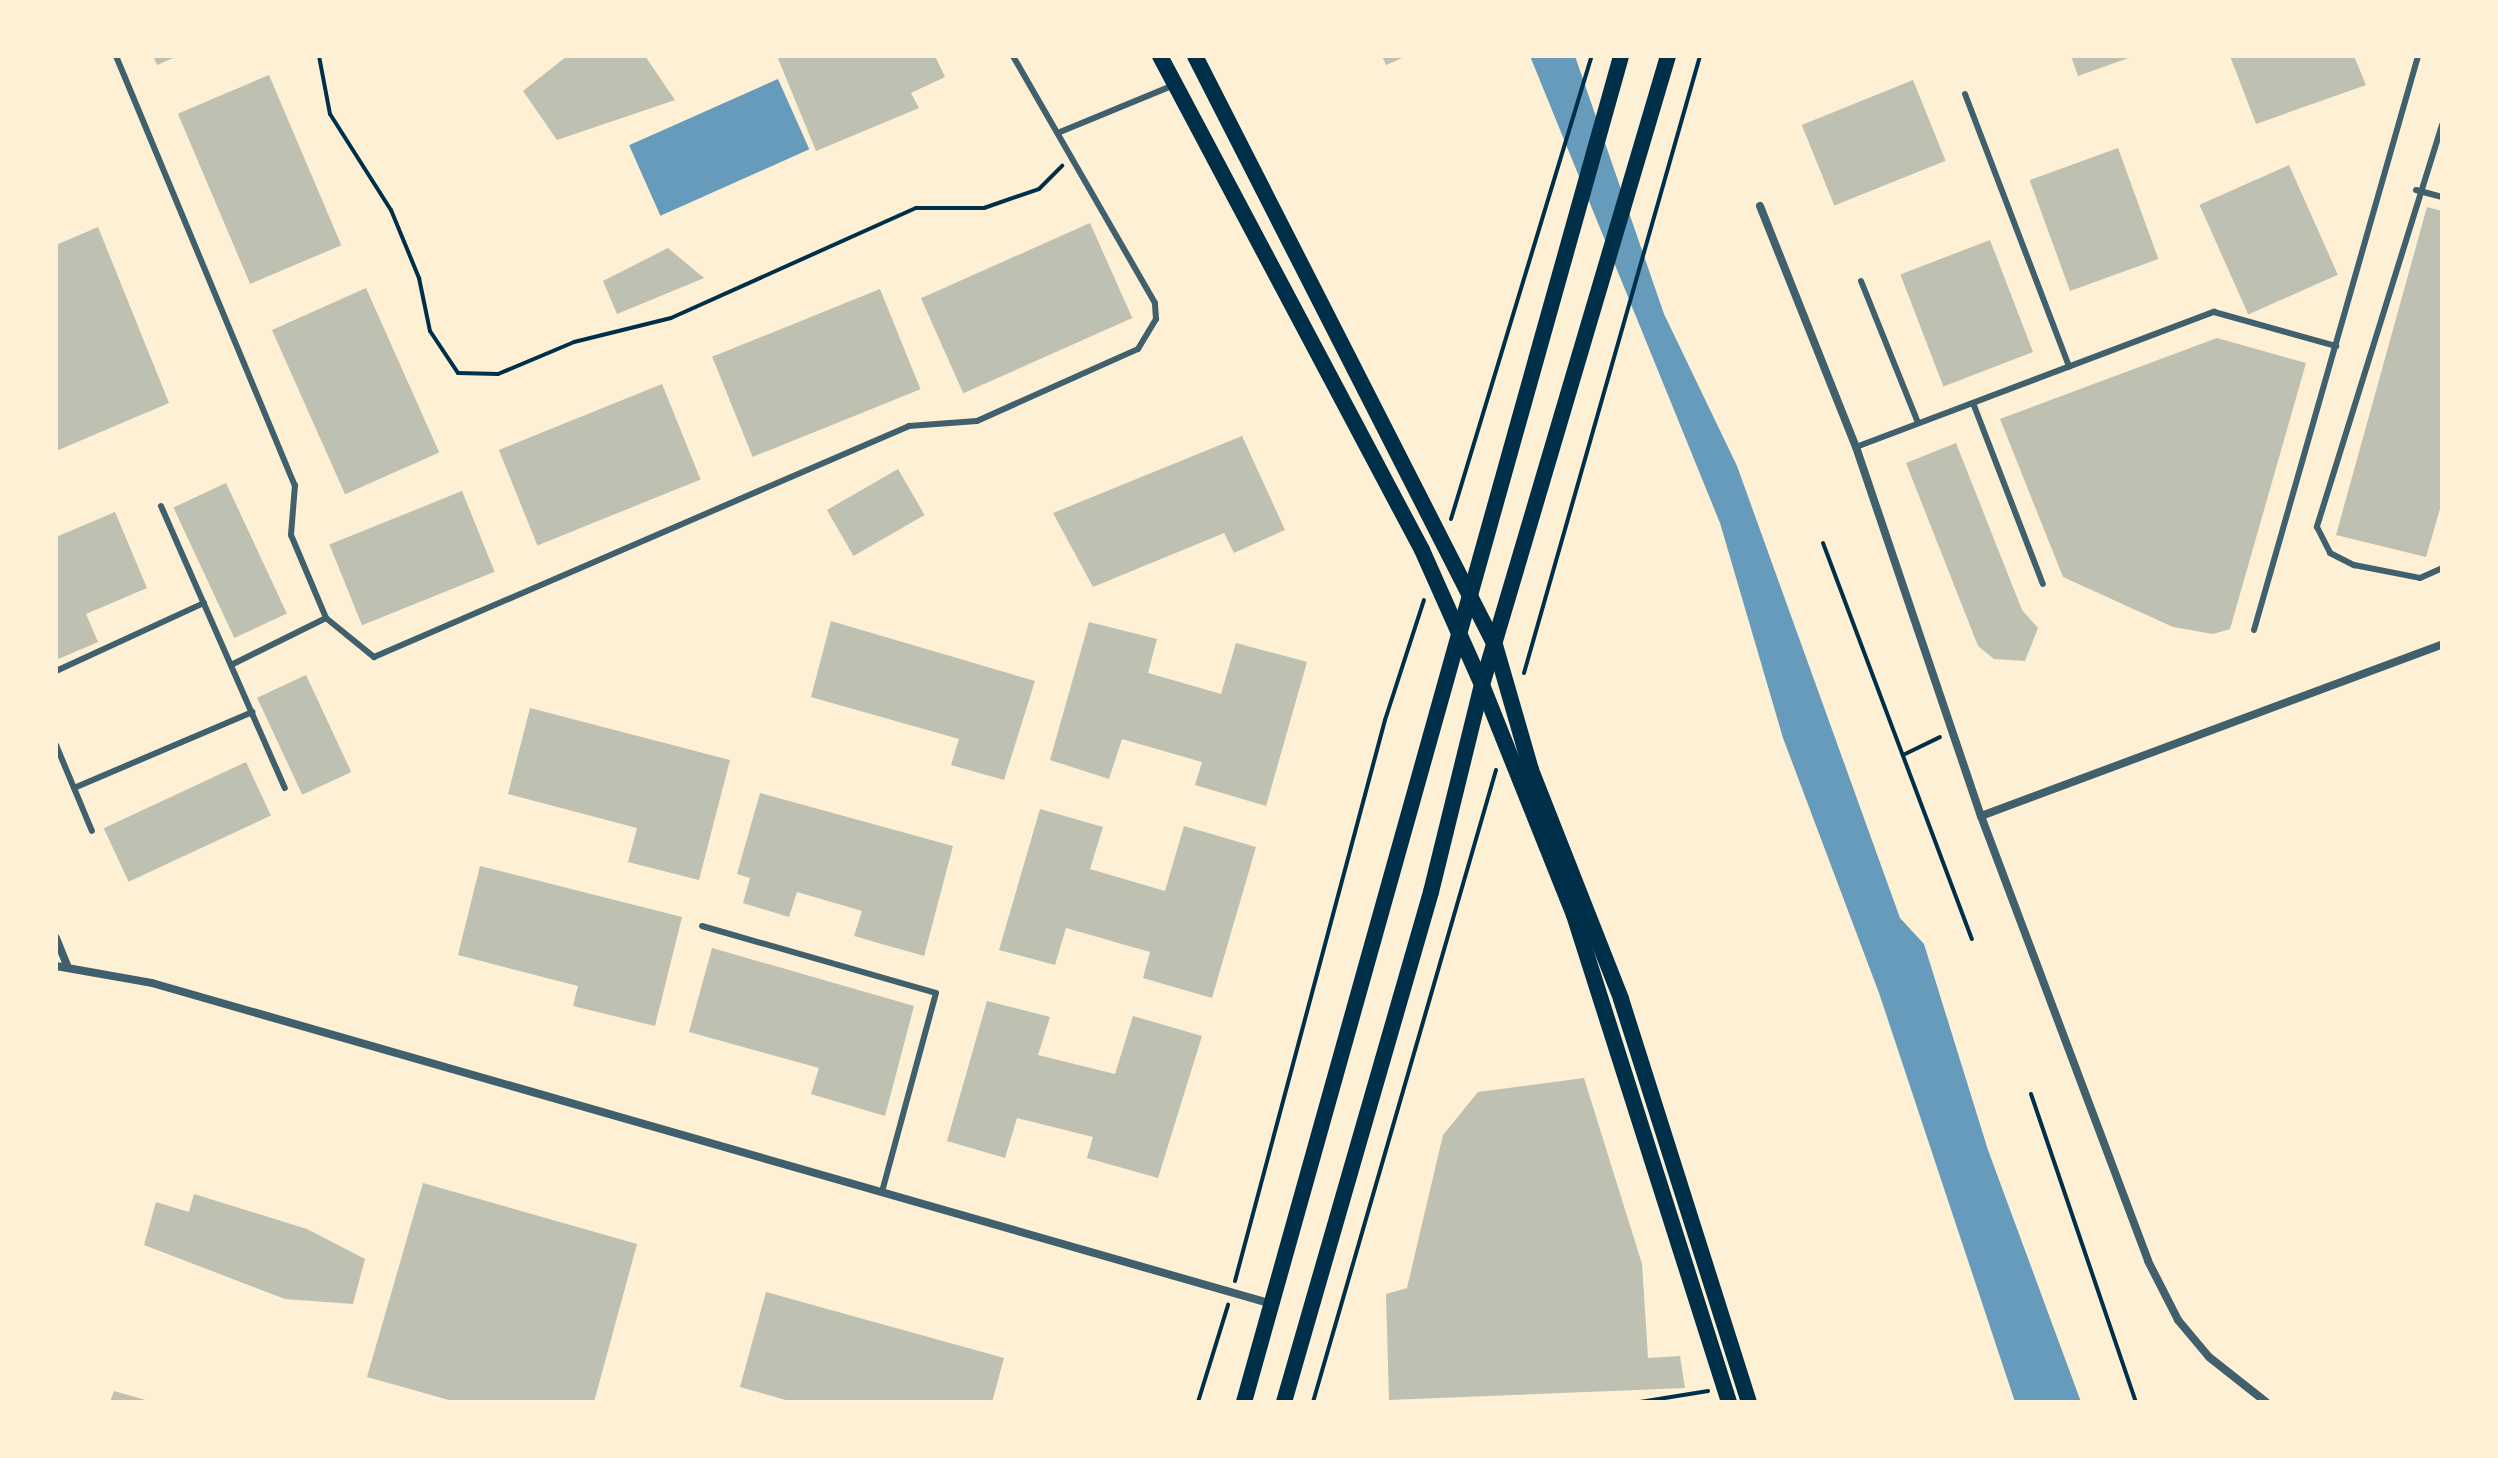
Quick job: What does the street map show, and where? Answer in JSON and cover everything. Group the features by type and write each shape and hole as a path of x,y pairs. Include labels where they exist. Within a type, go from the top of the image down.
{"main road":[{"path":"1160,56 1432,576 1482,685 1611,1023 1727,1395"},
{"path":"1195,56 1442,547 1470,593 1495,645 1512,710 1621,999 1749,1402"},
{"path":"1244,1402 1621,56"},
{"path":"1284,1402 1431,892 1482,685 1540,499 1668,56"}],"street":[{"path":"1760,206 1856,447 1981,816 2148,1261 2178,1320 2209,1357 2266,1402"},
{"path":"1981,816 2442,645"},
{"path":"56,938 68,967"},
{"path":"56,966 152,983 1272,1304"}],"lane":[{"path":"116,56 295,485 291,535 326,618 374,657 909,426 977,421 1138,349 1156,319 1155,303 1060,132 1013,56"},
{"path":"2254,630 2418,56"},
{"path":"1060,132 1174,85"},
{"path":"1965,94 2069,367"},
{"path":"2442,125 2416,190 2317,527 2330,553 2354,565 2420,578 2442,568"},
{"path":"2416,190 2442,197"},
{"path":"1861,281 1918,423"},
{"path":"1856,447 2214,312 2336,346"},
{"path":"1973,403 2043,584"},
{"path":"161,506 285,788"},
{"path":"56,671 204,603"},
{"path":"231,665 326,618"},
{"path":"74,788 252,712"},
{"path":"56,745 92,831"},
{"path":"702,926 936,993 882,1192"}],"path":[{"path":"319,56 330,114 391,210 419,278 430,331 458,373 498,374 574,342 671,318 916,208 984,208 1039,189 1073,155"},
{"path":"1442,547 1592,56"},
{"path":"1512,710 1568,527 1700,56"},
{"path":"1823,543 1972,939"},
{"path":"1198,1402 1232,1292 1385,720 1432,576"},
{"path":"1903,755 1952,730"},
{"path":"1313,1402 1504,742"},
{"path":"2031,1094 2136,1402"},
{"path":"1640,1402 1727,1395"}],"water":[{"path":"1530,56 1575,56 1664,314 1737,466 1900,918 1924,944 1988,1150 2081,1402 2015,1402 1879,993 1783,738 1720,523"},
{"path":"778,79 809,149 660,216 629,145"}],"building":[{"path":"153,56 178,56 157,65"},
{"path":"567,56 645,56 675,100 557,140 523,91"},
{"path":"777,56 935,56 945,77 911,93 919,108 816,151"},
{"path":"1382,56 1407,56 1386,65"},
{"path":"2071,56 2134,56 2078,76"},
{"path":"2230,56 2354,56 2366,85 2256,124"},
{"path":"269,75 341,245 250,284 178,114"},
{"path":"1913,80 1946,161 1834,206 1802,125"},
{"path":"2118,148 2158,259 2070,291 2030,180"},
{"path":"2289,165 2338,275 2248,314 2199,205"},
{"path":"2427,207 2442,211 2442,502 2426,557 2336,535"},
{"path":"1090,223 1132,318 963,393 921,298"},
{"path":"98,227 169,403 56,451 56,245"},
{"path":"1990,240 2033,352 1943,386 1900,274"},
{"path":"668,248 704,278 617,314 603,281"},
{"path":"366,288 439,452 345,494 272,330"},
{"path":"880,289 920,389 753,457 712,357"},
{"path":"2217,338 2306,363 2230,629 2213,634 2173,627 2063,577 2000,419"},
{"path":"662,384 701,479 537,545 499,450"},
{"path":"1242,436 1285,530 1234,553 1224,533 1093,587 1053,513"},
{"path":"1956,443 2022,610 2038,628 2025,661 1994,659 1978,646 1906,463"},
{"path":"898,469 924,515 853,556 827,510"},
{"path":"226,483 287,614 234,638 173,508"},
{"path":"462,491 495,572 362,625 329,545"},
{"path":"115,512 147,588 86,614 98,642 56,660 56,537"},
{"path":"831,621 1035,681 1004,780 951,765 959,739 811,697"},
{"path":"1089,622 1157,639 1148,673 1221,694 1236,643 1307,662 1266,806 1195,785 1202,762 1122,739 1109,779 1050,760"},
{"path":"306,675 351,772 302,795 257,698"},
{"path":"530,708 730,760 699,880 628,862 637,828 508,794"},
{"path":"246,762 271,815 129,882 104,828"},
{"path":"760,793 953,846 924,956 854,936 862,911 797,892 789,917 743,903 750,878 737,874"},
{"path":"1040,809 1103,827 1090,869 1165,891 1184,826 1256,847 1212,998 1143,978 1150,952 1066,928 1055,965 999,950"},
{"path":"480,866 682,917 655,1026 573,1006 578,986 458,955"},
{"path":"712,948 914,1006 885,1116 811,1094 819,1068 689,1032"},
{"path":"987,1001 1050,1017 1038,1055 1115,1074 1133,1016 1202,1036 1158,1178 1087,1158 1093,1137 1017,1118 1005,1158 947,1141"},
{"path":"1584,1078 1642,1264 1648,1358 1680,1356 1685,1388 1389,1400 1386,1294 1407,1288 1443,1135 1478,1092"},
{"path":"423,1183 637,1244 594,1402 456,1402 367,1377"},
{"path":"194,1194 307,1229 365,1259 353,1304 285,1299 144,1245 156,1202 189,1212"},
{"path":"766,1292 1004,1358 992,1402 793,1402 740,1387"},
{"path":"114,1391 149,1401 149,1402 110,1402"}]}
